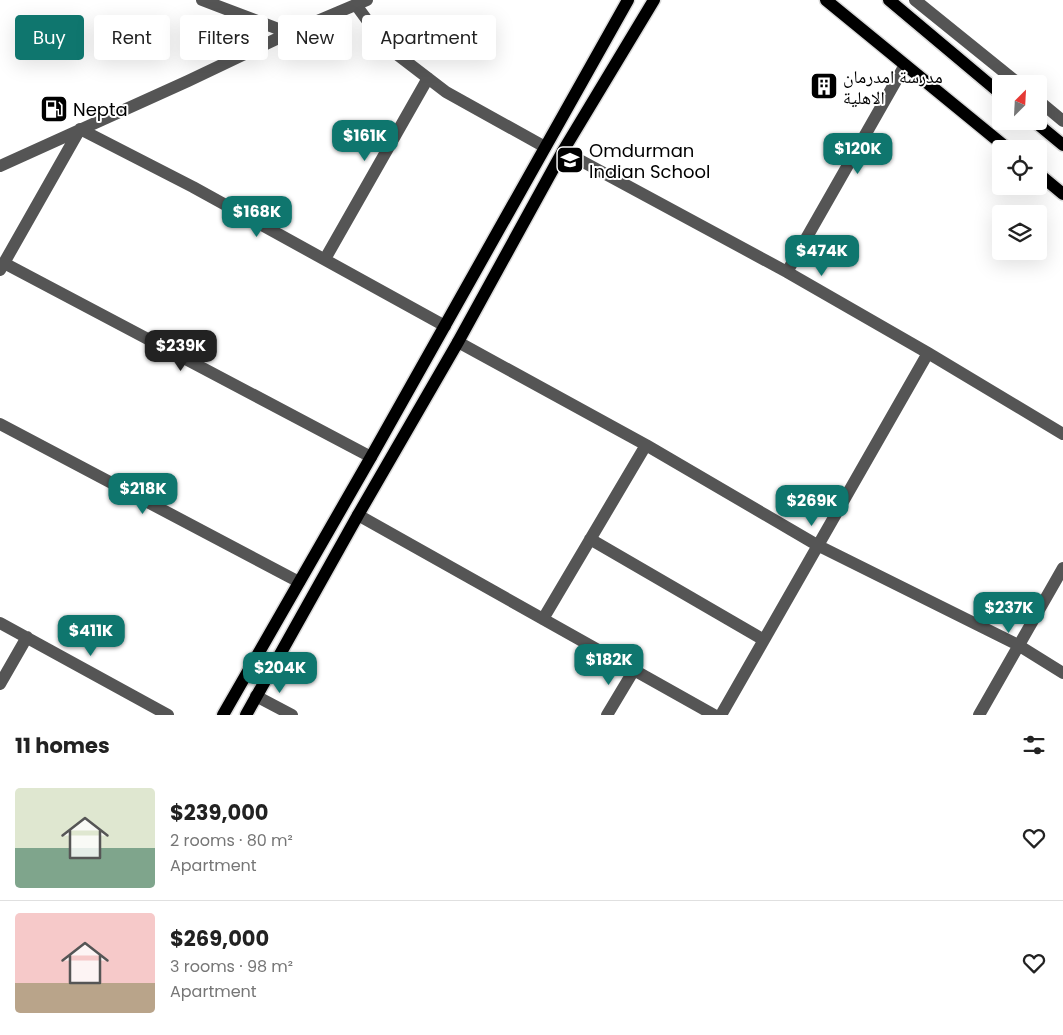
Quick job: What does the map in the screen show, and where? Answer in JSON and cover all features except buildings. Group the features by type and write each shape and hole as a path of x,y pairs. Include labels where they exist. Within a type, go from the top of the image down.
{"main road":[{"path":"223,715 371,457 628,0"},
{"path":"246,715 458,342 563,151 654,0"},
{"path":"826,0 997,140"},
{"path":"889,0 992,86"},
{"path":"1045,130 1063,145"},
{"path":"1047,181 1063,194"}],"street":[{"path":"202,0 278,29"},
{"path":"236,13 240,0"},
{"path":"915,0 1007,75"},
{"path":"331,15 362,2 386,46 446,92 545,147"},
{"path":"2,164 188,81 278,38"},
{"path":"787,272 906,65"},
{"path":"326,259 428,78"},
{"path":"1048,108 1063,121"},
{"path":"80,129 193,187 445,326"},
{"path":"80,129 2,266 371,457"},
{"path":"563,151 787,272 1063,434"},
{"path":"458,342 646,445 818,545 1018,645 1063,672"},
{"path":"721,715 928,354"},
{"path":"0,424 299,582"},
{"path":"544,619 646,445"},
{"path":"358,515 714,715"},
{"path":"590,539 764,640"},
{"path":"979,715 1063,568"},
{"path":"0,623 168,715"},
{"path":"0,684 27,637"},
{"path":"607,715 634,670"},
{"path":"256,696 292,715"}],"place":[{"name":"مدرسة امدرمان الاهلية","path":"824,86"},
{"name":"Nepta","path":"54,109"},
{"name":"Omdurman Indian School","path":"570,160"}]}
